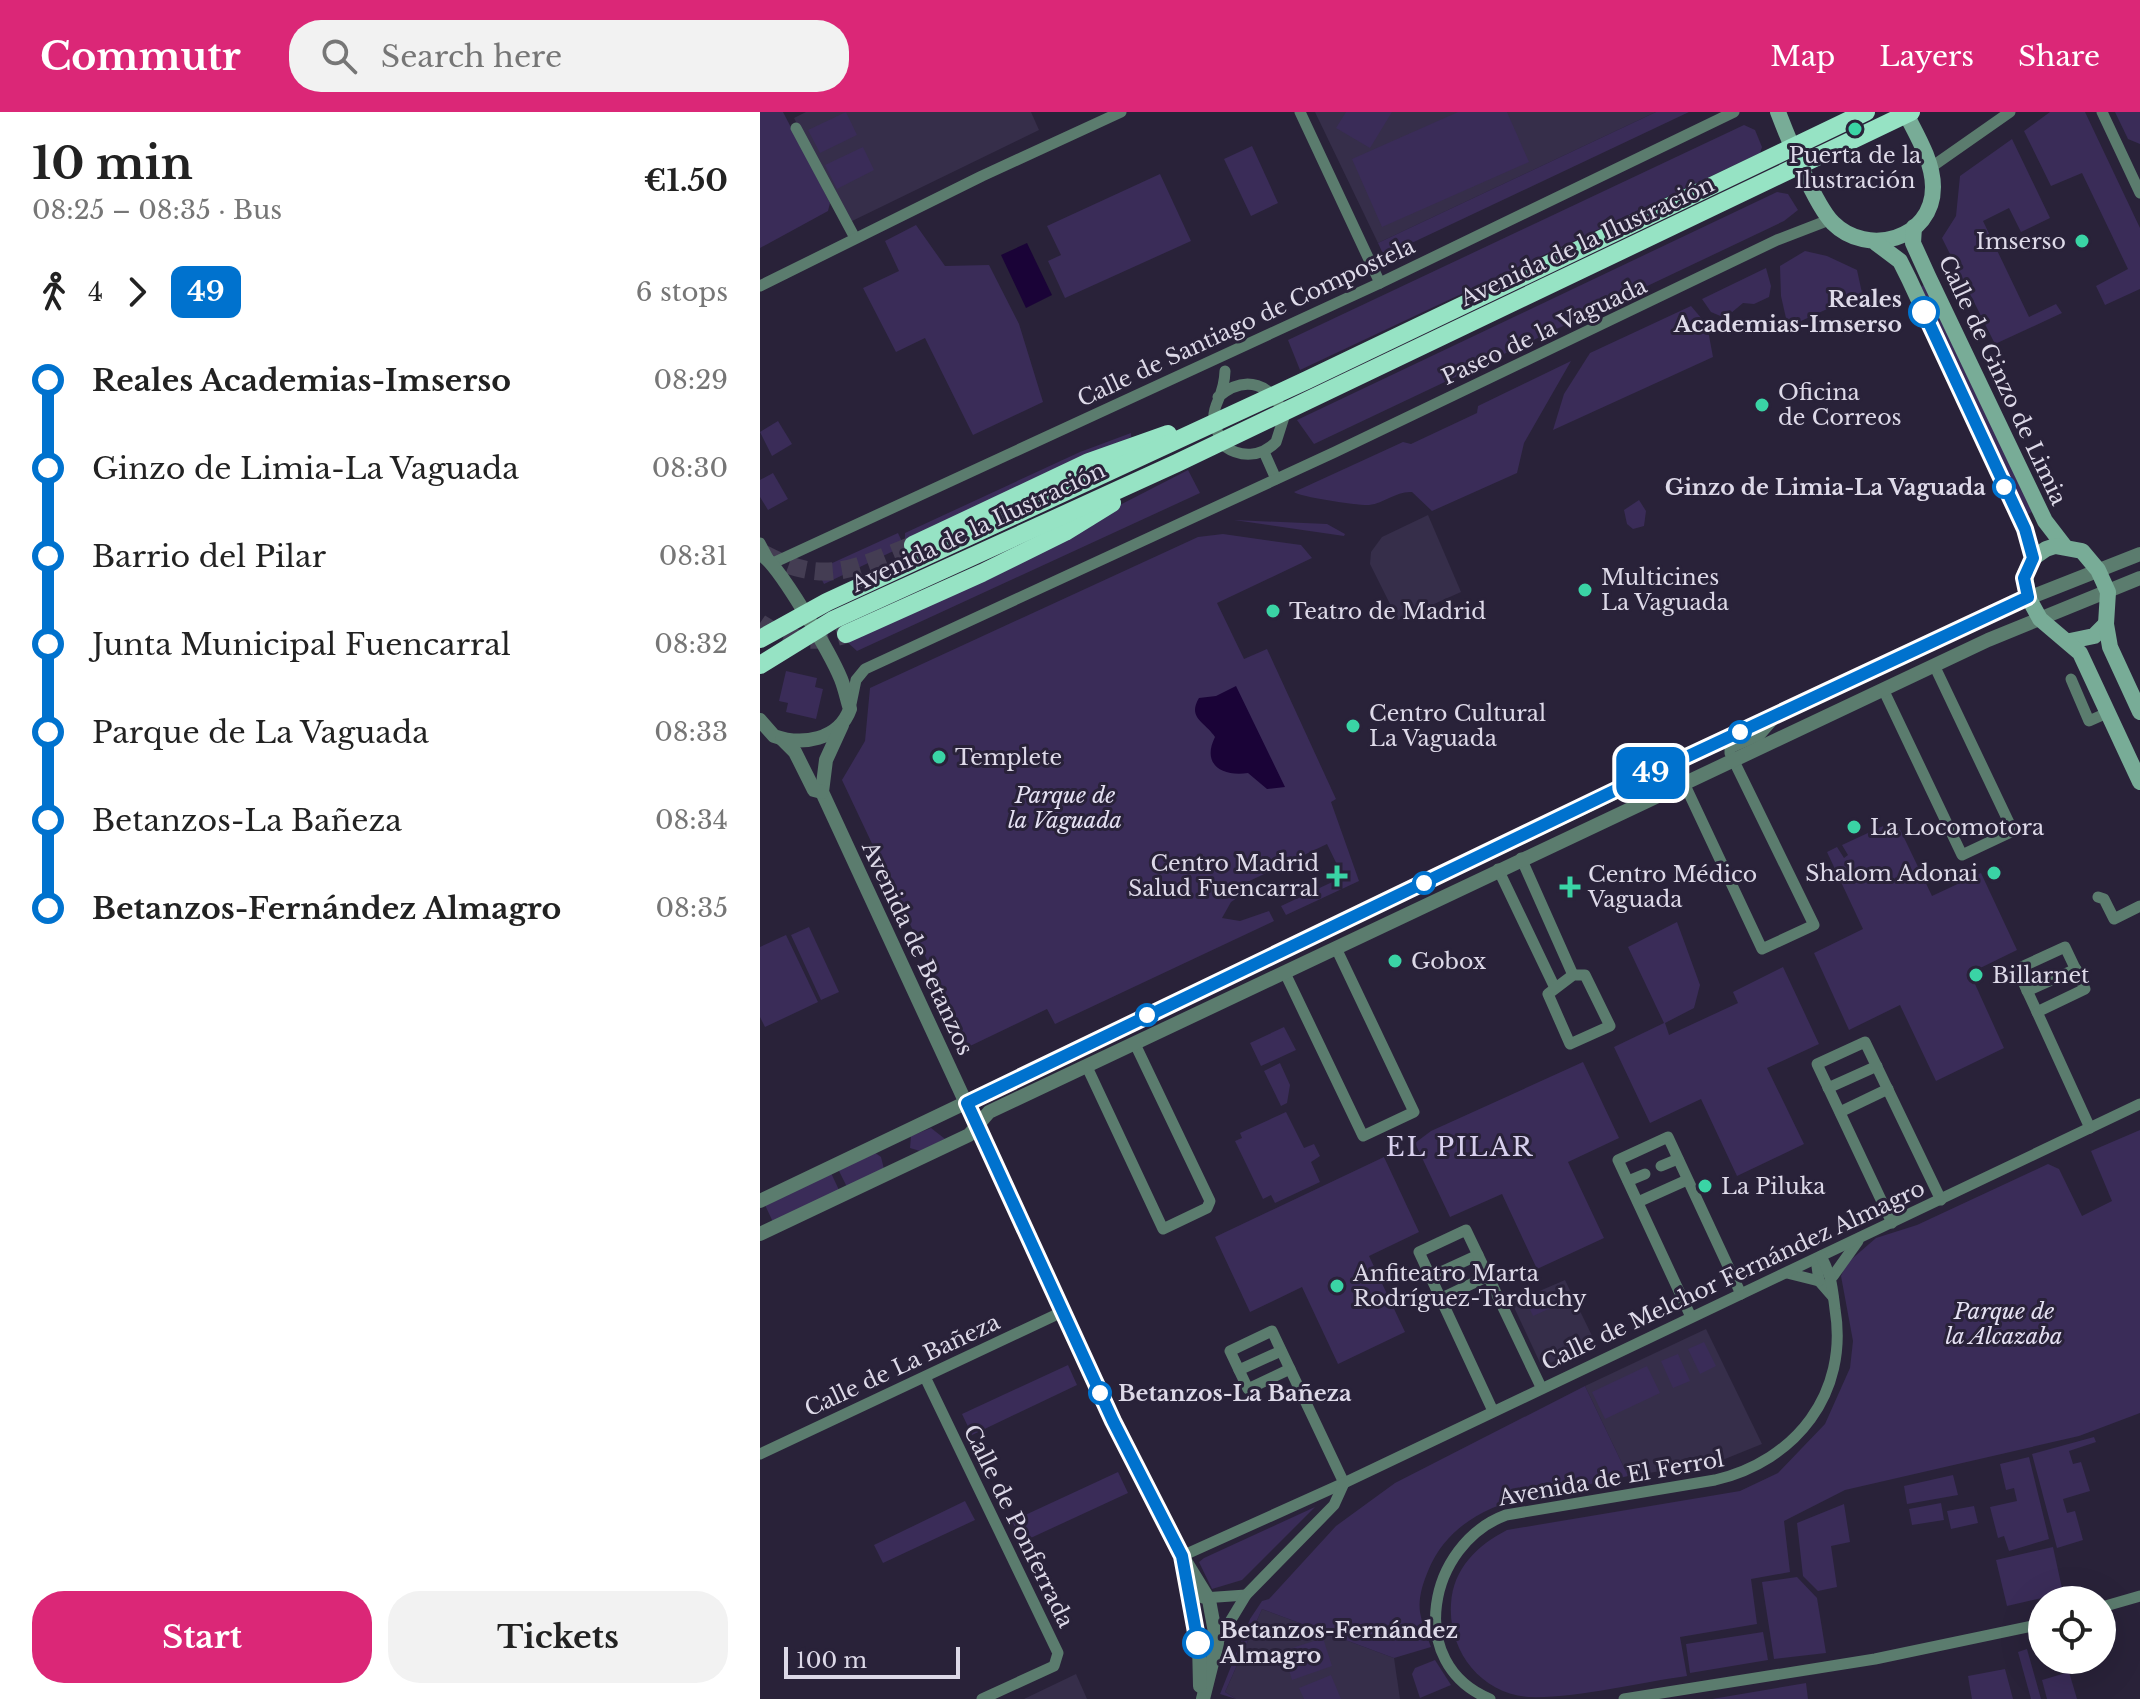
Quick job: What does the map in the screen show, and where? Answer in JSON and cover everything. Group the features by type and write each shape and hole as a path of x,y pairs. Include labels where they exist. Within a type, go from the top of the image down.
{"highway":[{"name":"Avenida de la Ilustración","path":"760,639 804,614 1213,424 1866,112"},
{"name":"Avenida de la Ilustración","path":"760,665 815,631 1177,463 1803,166 1907,113"},
{"path":"913,545 1108,454 1168,434 1182,436"},
{"path":"846,634 1065,532 1150,484 1177,463"}],"main road":[{"path":"1778,112 1829,220 1851,238 1876,243 1914,227 1932,199 1930,168 1907,113"},
{"name":"Calle de Ginzo de Limia","path":"1914,227 1913,243 2045,521 2065,547 2082,551 2098,570 2108,592 2106,624 2110,647 2140,712"},
{"name":"Calle de Ginzo de Limia","path":"1876,243 1900,261 2025,529 2033,558 2024,578 2028,597"},
{"path":"2033,558 2055,546 2065,547"},
{"path":"2028,597 2040,619 2056,634 2070,641 2086,664 2140,782"},
{"path":"2070,641 2094,636 2106,624"}],"street":[{"path":"760,286 1121,112"},
{"path":"1300,112 1380,283"},
{"name":"Calle de Santiago de Compostela","path":"767,558 1219,358 1734,112"},
{"path":"1930,168 2010,112"},
{"path":"2102,112 2140,193"},
{"path":"796,128 855,238"},
{"path":"2128,168 2140,159"},
{"name":"Paseo de la Vaguada","path":"850,709 856,680 865,669 1276,479 1777,240 1829,220"},
{"path":"1219,358 1225,371 1237,381 1265,387 1274,395 1283,412 1278,438 1264,452 1238,453 1221,441 1213,424 1212,412 1225,371"},
{"path":"1218,397 1232,387 1249,383"},
{"path":"1264,452 1276,479"},
{"path":"760,543 815,631 841,679 850,709 826,760 822,792"},
{"path":"760,1201 1779,713 2028,597 2140,554"},
{"path":"760,1234 969,1135 989,1112 1521,858 1934,665 2140,578"},
{"path":"1883,689 1962,855 2013,831 1934,665"},
{"path":"2071,679 2089,721 2107,713"},
{"path":"1684,783 1762,949 1814,925 1733,760 1730,748 1760,735 1779,713"},
{"path":"762,728 782,739 813,740 842,725"},
{"name":"Avenida de Betanzos","path":"782,739 795,752 814,790 822,792 1062,1312 1182,1556 1209,1600 1217,1643 1201,1699"},
{"path":"1521,858 1573,975"},
{"path":"1498,869 1554,986"},
{"path":"2098,897 2104,899 2114,919 2140,906"},
{"path":"2037,1012 2085,989 2065,947 2017,969 2090,1128"},
{"path":"1285,973 1363,1136 1414,1112 1336,948"},
{"path":"2027,991 2076,969"},
{"path":"1573,975 1585,975 1610,1026 1570,1044 1549,997 1554,986 1573,975"},
{"path":"1892,1223 1817,1064 1853,1047 1865,1042 1941,1200"},
{"path":"1087,1067 1163,1229 1207,1208 1210,1201 1135,1044"},
{"path":"1828,1088 1877,1066"},
{"path":"1840,1112 1888,1089"},
{"name":"Calle de Melchor Fernández Almagro","path":"1182,1556 1344,1483 2140,1104"},
{"path":"1691,1317 1618,1160 1668,1137 1741,1294"},
{"path":"1661,1166 1678,1159"},
{"path":"1628,1181 1645,1174"},
{"path":"1638,1202 1687,1180"},
{"path":"1493,1411 1419,1252 1466,1230 1541,1387"},
{"path":"1833,1276 1862,1236"},
{"path":"1430,1277 1478,1255"},
{"path":"1818,1258 1819,1281"},
{"name":"Avenida de El Ferrol","path":"1490,1699 1458,1675 1438,1635 1436,1600 1444,1572 1456,1550 1482,1526 1506,1515 1743,1474 1775,1456 1806,1427 1833,1380 1839,1341 1833,1276 1818,1258"},
{"path":"1787,1273 1819,1281 1834,1299"},
{"path":"1440,1299 1488,1276"},
{"name":"Calle de La Bañeza","path":"760,1454 1062,1312"},
{"path":"1217,1643 1246,1595 1334,1505 1344,1483 1290,1369 1281,1351 1272,1331 1230,1351 1248,1389 1290,1369"},
{"path":"1239,1370 1281,1351"},
{"name":"Calle de Ponferrada","path":"925,1377 1058,1653 1054,1666 982,1699"},
{"name":"Avenida de Betanzos","path":"1182,1556 1202,1669 1201,1699"},
{"path":"1188,1592 1209,1600 1246,1595"},
{"path":"2116,1603 2140,1596"},
{"path":"1624,1699 1875,1659 2028,1627"}],"shaded area":[{"path":"806,112 1031,112 1039,130 848,223 794,118"},
{"path":"1315,112 1656,112 1378,243"},
{"path":"1027,243 1052,295 1026,308 1001,255"},
{"path":"1428,515 1461,592 1398,620 1370,564 1371,552 1382,537"},
{"path":"1236,686 1285,787 1267,789 1248,773 1223,771 1213,762 1211,747 1215,737 1196,715 1196,705 1199,698 1216,696"},
{"path":"1565,1280 1595,1342 1542,1367 1512,1303"},
{"path":"1706,1329 1762,1444 1715,1463 1628,1476 1585,1386"},
{"path":"1262,1609 1394,1658 1400,1699 1236,1699 1225,1692"},
{"path":"1076,1674 1087,1699 1024,1699"}],"green space":[{"path":"760,112 783,112 830,203 828,211 760,248"},
{"path":"846,112 857,135 820,153 808,130"},
{"path":"1346,112 1392,112 1370,148 1336,128"},
{"path":"1458,112 1507,112 1529,162 1382,227 1352,159"},
{"path":"1656,112 1689,112 1384,256 1378,243"},
{"path":"2050,112 2085,112 2140,228 2140,289 2105,305 2096,286 2128,269 2082,173 2051,186 2024,131"},
{"path":"2115,112 2140,112 2140,144 2128,139"},
{"path":"1744,125 1755,130 1762,147 1760,153 1300,370 1288,340"},
{"path":"2012,139 2050,218 2021,232 2009,208 1983,221 2029,317 2056,304 2062,313 1995,344 1942,238 1956,216 1960,176"},
{"path":"1252,146 1278,203 1251,216 1224,159"},
{"path":"863,147 874,170 837,189 825,165"},
{"path":"1160,174 1191,241 1065,298 1048,261 1061,255 1047,226"},
{"path":"1777,192 1788,194 1798,210 1784,221 1740,242 1314,444 1297,420"},
{"path":"916,225 945,266 989,265 1019,324 1043,402 973,435 925,338 896,352 863,288 899,271 885,241"},
{"path":"1805,251 1827,256 1857,270 1862,293 1788,327 1781,296 1780,266"},
{"path":"1766,268 1771,286 1769,297 1754,304 1743,303 1725,318 1711,312 1702,299"},
{"path":"1925,284 2032,512 2028,514 1921,287"},
{"path":"1691,306 1707,325 1713,357 1553,430 1564,394 1590,353"},
{"path":"1571,361 1524,443 1517,473 1432,511 1412,492 1369,505 1331,501 1294,492 1403,442 1411,444 1477,413 1478,406"},
{"path":"778,421 792,444 772,456 760,432"},
{"path":"1131,433 1131,437 905,544 905,533 1080,452"},
{"path":"1188,470 1200,493 857,651 846,641 927,604"},
{"path":"773,473 788,499 768,510 760,497 760,480"},
{"path":"1639,500 1646,511 1644,526 1633,529 1627,524 1624,510"},
{"path":"1234,520 1327,524 1345,534 1344,536"},
{"path":"898,533 904,546 824,584 817,570"},
{"name":"Parque de la Vaguada","path":"1223,534 1301,545 1312,558 1217,603 1244,659 1267,649 1336,799 1331,802 1359,881 1286,915 1281,906 1343,877 1327,844 1239,886 1243,894 1231,902 1222,918 1240,921 1269,911 1274,921 1055,1024 1047,1009 968,1047 842,780 865,741 870,688 1198,537"},
{"path":"786,671 817,678 815,687 823,689 816,719 786,712 788,703 779,701"},
{"path":"1896,821 1932,896 1981,873 2017,950 1970,973 2004,1048 1936,1081 1900,1005 1849,1030 1814,953 1863,929 1827,852 1837,847 1844,858 1848,855 1842,845 1883,826 1885,838 1890,835 1887,824"},
{"path":"1677,922 1700,985 1694,1008 1665,1023 1669,1035 1738,1003 1733,992 1783,967 1819,1044 1767,1068 1804,1144 1737,1176 1701,1099 1650,1123 1614,1047 1664,1023 1628,947"},
{"path":"809,927 839,992 821,1000 791,935"},
{"path":"786,935 818,1002 765,1027 760,1017 760,947"},
{"path":"1284,1027 1296,1050 1261,1066 1250,1043"},
{"path":"1583,1062 1619,1138 1568,1162 1604,1238 1537,1269 1502,1194 1450,1217 1415,1143 1431,1131"},
{"path":"1280,1063 1290,1085 1287,1103 1281,1106 1264,1071"},
{"path":"1286,1112 1304,1148 1314,1144 1320,1156 1311,1162 1320,1182 1275,1203 1271,1195 1263,1199 1235,1141 1242,1138 1240,1133"},
{"path":"931,1128 945,1139 920,1151 910,1148 911,1136"},
{"name":"Parque de la Alcazaba","path":"2140,1130 2140,1413 2079,1436 1845,1490 1784,1521 1790,1572 1751,1579 1757,1624 1680,1637 1687,1676 1586,1693 1528,1697 1495,1687 1470,1666 1455,1637 1451,1604 1462,1569 1486,1543 1507,1530 1740,1491 1778,1473 1825,1424 1850,1368 1853,1341 1841,1276 1846,1264 1876,1238 1917,1225 2048,1164 2059,1169 2082,1216 2112,1201 2091,1151"},
{"path":"874,1152 881,1157 884,1169 847,1187 838,1169"},
{"path":"1384,1157 1419,1232 1369,1256 1405,1332 1338,1364 1302,1287 1250,1312 1215,1237"},
{"path":"831,1173 839,1190 773,1222 765,1205"},
{"path":"1544,1290 1553,1307 1533,1316 1525,1299"},
{"path":"1704,1342 1716,1366 1700,1374 1688,1349"},
{"path":"1678,1354 1690,1381 1673,1388 1661,1361"},
{"path":"1068,1365 1077,1385 972,1435 962,1414"},
{"path":"1647,1366 1660,1393 1605,1419 1592,1392"},
{"path":"1585,1386 1628,1476 1514,1500 1463,1525 1443,1545 1423,1586 1420,1612 1431,1647 1394,1658 1262,1609 1225,1692 1236,1699 1220,1694 1250,1619 1262,1601 1269,1599 1336,1526 1395,1483"},
{"path":"2094,1437 2096,1442 2069,1451 2073,1464 2081,1462 2090,1491 2063,1499 2067,1513 2075,1511 2083,1540 2057,1548 2032,1454"},
{"path":"2029,1457 2049,1539 2009,1551 2004,1536 1998,1538 1990,1507 2017,1501 2014,1488 2006,1490 2000,1464"},
{"path":"1118,1472 1128,1493 1022,1542 1012,1521"},
{"path":"1953,1475 1958,1495 1907,1504 1904,1486"},
{"path":"965,1501 975,1520 883,1563 874,1545"},
{"path":"1941,1503 1944,1520 1912,1525 1909,1509"},
{"path":"1844,1504 1850,1542 1831,1546 1837,1587 1818,1591 1803,1576 1797,1523"},
{"path":"1974,1506 1978,1523 1951,1529 1947,1511"},
{"path":"1315,1507 1242,1580 1212,1589 1199,1562 1204,1558"},
{"path":"2053,1547 2061,1586 2028,1586 2028,1601 2007,1606 1996,1560"},
{"path":"1797,1577 1817,1598 1826,1653 1774,1659 1762,1582"},
{"path":"1763,1632 1768,1660 1690,1673 1686,1644"},
{"path":"1323,1638 1332,1666 1292,1680 1283,1651"},
{"path":"2027,1649 2028,1674 2034,1674 2041,1699 2031,1699 2018,1652"},
{"path":"1435,1660 1451,1685 1420,1698 1412,1674 1415,1668"},
{"path":"2005,1669 2013,1699 1972,1699 1968,1676"},
{"path":"2070,1674 2077,1699 2047,1699 2042,1680"},
{"path":"1331,1675 1341,1699 1304,1699 1299,1688"},
{"path":"1806,1683 1808,1699 1712,1699"}],"tunnel":[{"path":"764,554 785,564 822,572 856,567 913,545"},
{"path":"760,623 802,639 824,639 846,634"}],"bus line":[{"name":"49","path":"1198,1643 1182,1556 1113,1421 967,1103 1620,788 2028,597 2024,578 2033,558 2025,529 1924,312"}],"place":[{"name":"Puerta de la Ilustración","path":"1855,129"},
{"name":"Imserso","path":"2082,241"},
{"name":"Reales Academias-Imserso","path":"1924,312"},
{"name":"Oficina de Correos","path":"1762,405"},
{"name":"Ginzo de Limia-La Vaguada","path":"2004,487"},
{"name":"Multicines La Vaguada","path":"1585,590"},
{"name":"Teatro de Madrid","path":"1273,611"},
{"name":"Centro Cultural La Vaguada","path":"1353,726"},
{"name":"Templete","path":"939,757"},
{"name":"La Locomotora","path":"1854,827"},
{"name":"Shalom Adonai","path":"1994,873"},
{"name":"Centro Madrid Salud Fuencarral","path":"1337,876"},
{"name":"Centro Médico Vaguada","path":"1570,887"},
{"name":"Gobox","path":"1395,961"},
{"name":"Billarnet","path":"1976,975"},
{"name":"La Piluka","path":"1705,1186"},
{"name":"Anfiteatro Marta Rodríguez-Tarduchy","path":"1337,1286"},
{"name":"Betanzos-La Bañeza","path":"1100,1393"},
{"name":"Betanzos-Fernández Almagro","path":"1198,1643"}],"district":[{"name":"EL PILAR","path":"1460,1147"}]}
